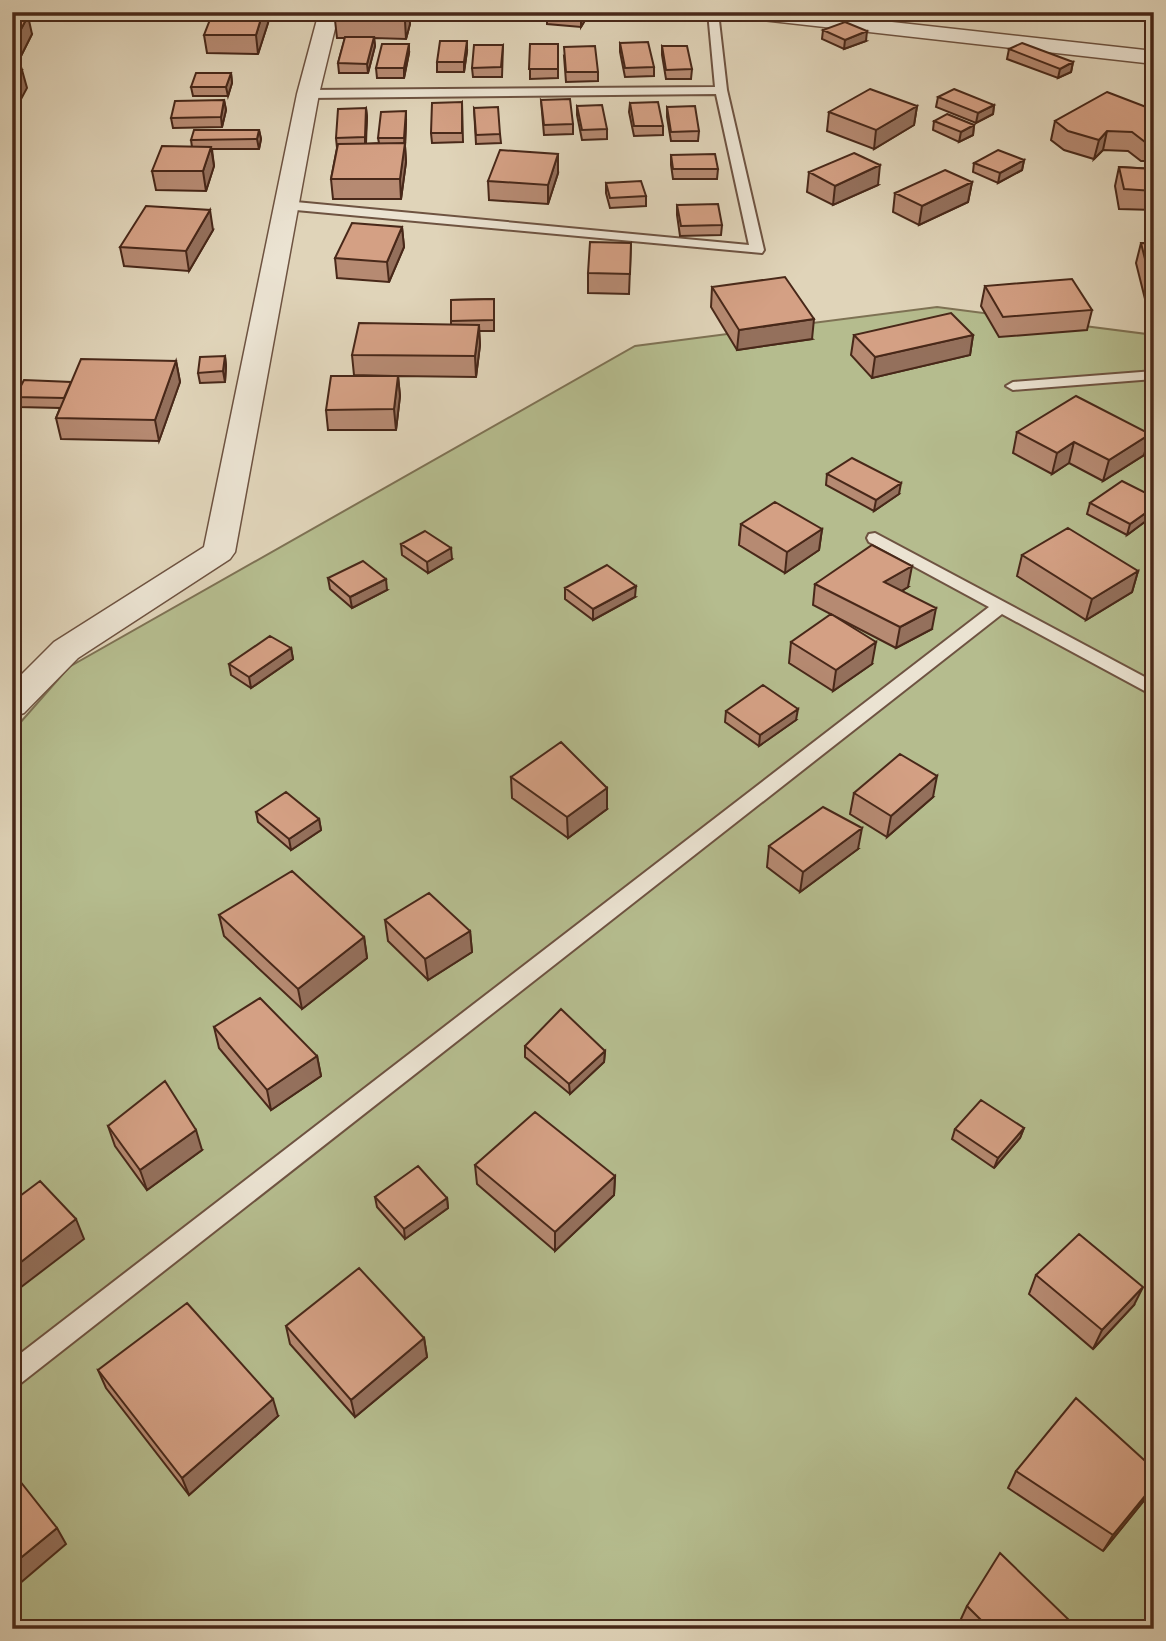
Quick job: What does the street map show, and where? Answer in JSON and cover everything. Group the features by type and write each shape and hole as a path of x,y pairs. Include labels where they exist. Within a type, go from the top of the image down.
{"street":[{"path":"12,705 66,650 219,552 285,205 308,94 329,12"},
{"path":"744,12 1154,58"}],"lane":[{"path":"285,205 757,250 721,90 713,12"},
{"path":"308,94 721,90"},
{"path":"1013,386 1154,375"},
{"path":"875,538 1154,690"},
{"path":"12,1375 1001,606"}],"green space":[{"path":"937,307 1154,335 1154,1629 12,1629 12,732 69,667 635,346"}],"building":[{"path":"213,12 263,12 256,35 204,35"},
{"path":"337,12 407,12 405,21 335,20"},
{"path":"549,12 584,12 581,18 547,15"},
{"path":"12,16 28,16 12,46"},
{"path":"845,22 867,31 845,40 823,30"},
{"path":"345,37 374,37 367,64 338,63"},
{"path":"440,41 467,41 464,62 437,62"},
{"path":"648,42 654,67 625,68 620,43"},
{"path":"1022,43 1073,62 1060,69 1009,49"},
{"path":"382,44 409,44 404,68 376,68"},
{"path":"530,44 558,44 558,69 529,69"},
{"path":"474,45 503,45 501,67 472,68"},
{"path":"595,46 598,72 566,72 564,47"},
{"path":"662,46 687,46 692,69 666,70"},
{"path":"12,70 22,70 12,89"},
{"path":"196,73 231,73 226,87 191,87"},
{"path":"870,89 917,106 876,130 829,112"},
{"path":"954,89 994,105 978,113 938,97"},
{"path":"1107,92 1154,110 1154,142 1145,142 1132,132 1107,131 1099,140 1068,131 1055,121"},
{"path":"570,99 573,124 544,125 541,100"},
{"path":"224,100 221,117 171,118 175,101"},
{"path":"462,102 462,133 431,133 432,103"},
{"path":"658,102 663,126 634,126 630,103"},
{"path":"602,105 607,129 582,130 577,106"},
{"path":"695,106 699,131 671,132 667,107"},
{"path":"498,107 500,134 476,135 474,108"},
{"path":"366,108 365,137 336,138 338,109"},
{"path":"406,111 404,138 378,138 381,112"},
{"path":"947,114 974,125 961,132 934,121"},
{"path":"194,130 259,130 257,139 191,140"},
{"path":"405,143 400,179 331,179 338,144"},
{"path":"162,146 211,147 203,171 152,171"},
{"path":"500,150 558,154 548,185 488,181"},
{"path":"998,150 1024,160 1000,173 974,163"},
{"path":"854,153 880,165 835,186 809,172"},
{"path":"715,154 718,169 673,169 671,155"},
{"path":"1119,167 1154,169 1154,191 1124,189"},
{"path":"945,170 972,182 922,206 895,193"},
{"path":"641,181 646,196 610,198 606,183"},
{"path":"718,204 722,225 681,226 677,205"},
{"path":"146,206 210,210 186,251 120,247"},
{"path":"352,223 402,227 387,262 335,258"},
{"path":"590,242 631,243 630,274 588,273"},
{"path":"1141,243 1154,244 1154,287 1152,287"},
{"path":"785,277 814,319 739,330 712,287"},
{"path":"1072,279 1092,310 1003,317 985,286"},
{"path":"494,299 494,320 451,321 451,300"},
{"path":"951,313 973,335 875,357 854,335"},
{"path":"359,323 479,325 475,356 352,355"},
{"path":"225,356 223,371 198,373 200,357"},
{"path":"81,359 176,361 155,420 56,418"},
{"path":"331,376 398,376 394,409 326,410"},
{"path":"24,380 71,382 64,398 15,397"},
{"path":"1076,396 1150,434 1109,460 1074,442 1057,453 1017,432"},
{"path":"852,458 901,483 876,500 827,474"},
{"path":"1122,481 1154,497 1154,507 1130,524 1090,503"},
{"path":"775,502 822,529 787,552 741,524"},
{"path":"1068,528 1138,571 1092,599 1022,555"},
{"path":"425,531 451,548 427,562 401,544"},
{"path":"872,545 912,566 884,582 936,608 900,627 815,584"},
{"path":"363,561 386,579 350,597 328,578"},
{"path":"607,565 636,586 593,609 565,588"},
{"path":"831,614 876,642 836,670 791,642"},
{"path":"270,636 291,648 249,677 229,664"},
{"path":"763,685 798,709 760,735 726,711"},
{"path":"561,742 607,788 567,817 511,777"},
{"path":"900,754 937,776 891,816 854,793"},
{"path":"286,792 319,819 289,839 256,812"},
{"path":"823,807 862,828 803,872 769,846"},
{"path":"292,871 364,937 298,989 219,915"},
{"path":"429,893 470,931 425,959 385,920"},
{"path":"260,998 317,1056 267,1090 214,1027"},
{"path":"561,1009 605,1051 569,1084 525,1046"},
{"path":"165,1081 196,1130 140,1170 108,1126"},
{"path":"981,1100 1024,1128 998,1158 955,1129"},
{"path":"535,1112 615,1176 555,1232 475,1165"},
{"path":"418,1166 447,1198 404,1229 375,1197"},
{"path":"40,1181 76,1219 12,1269 12,1202"},
{"path":"1079,1234 1143,1287 1102,1330 1036,1275"},
{"path":"359,1268 424,1338 351,1400 286,1326"},
{"path":"187,1303 273,1399 182,1478 98,1370"},
{"path":"1076,1398 1154,1469 1154,1485 1113,1535 1016,1471"},
{"path":"12,1471 57,1528 12,1565"},
{"path":"1000,1553 1069,1620 1061,1629 990,1629 967,1606"}]}
